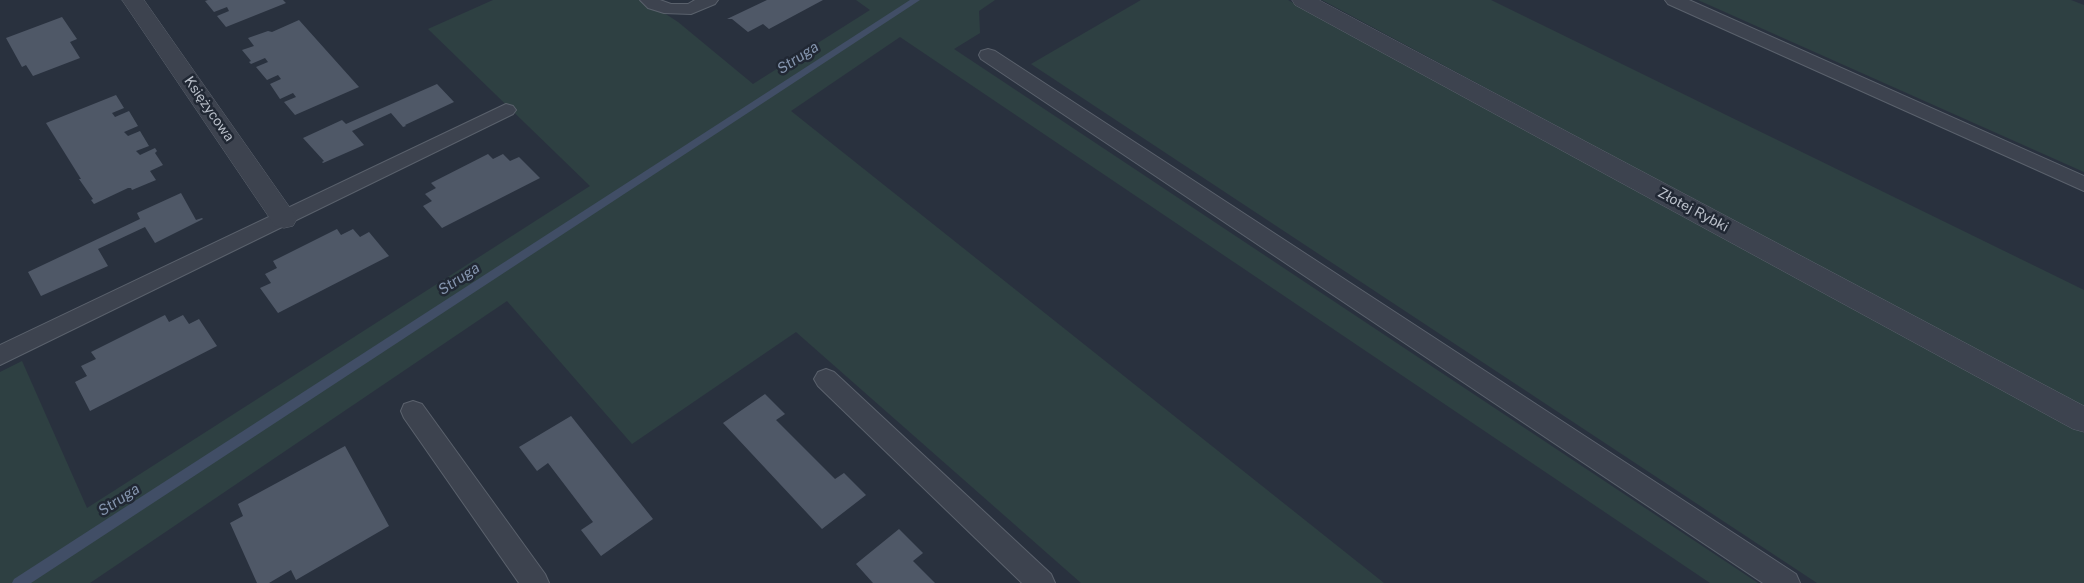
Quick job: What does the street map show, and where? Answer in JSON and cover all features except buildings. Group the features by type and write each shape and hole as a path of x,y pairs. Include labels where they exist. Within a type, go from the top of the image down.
{"street":[{"name":"Księżycowa","path":"133,0 284,219"},
{"name":"Złotej Rybki","path":"1303,0 2084,420"}],"lane":[{"path":"649,0 654,4 670,9 691,9 709,0"},
{"path":"1674,0 2084,184"},
{"path":"988,55 1786,583"},
{"path":"0,356 506,110"},
{"path":"826,379 1041,583"},
{"path":"413,412 536,583"}],"shaded area":[{"path":"493,0 644,0 678,22 753,84 870,10 856,0 995,0 979,11 980,33 954,49 1758,583 1710,583 900,37 791,111 1384,583 1081,583 796,332 632,444 507,301 90,583 0,583 0,372 22,361 87,508 590,186 428,29"},
{"path":"1141,0 1288,0 2084,433 2084,583 1817,583 1031,64"},
{"path":"1322,0 1491,0 2084,290 2084,409"},
{"path":"1698,0 2071,0 2084,5 2084,172"}],"waterway":[{"name":"Struga","path":"19,583 916,0"}]}
